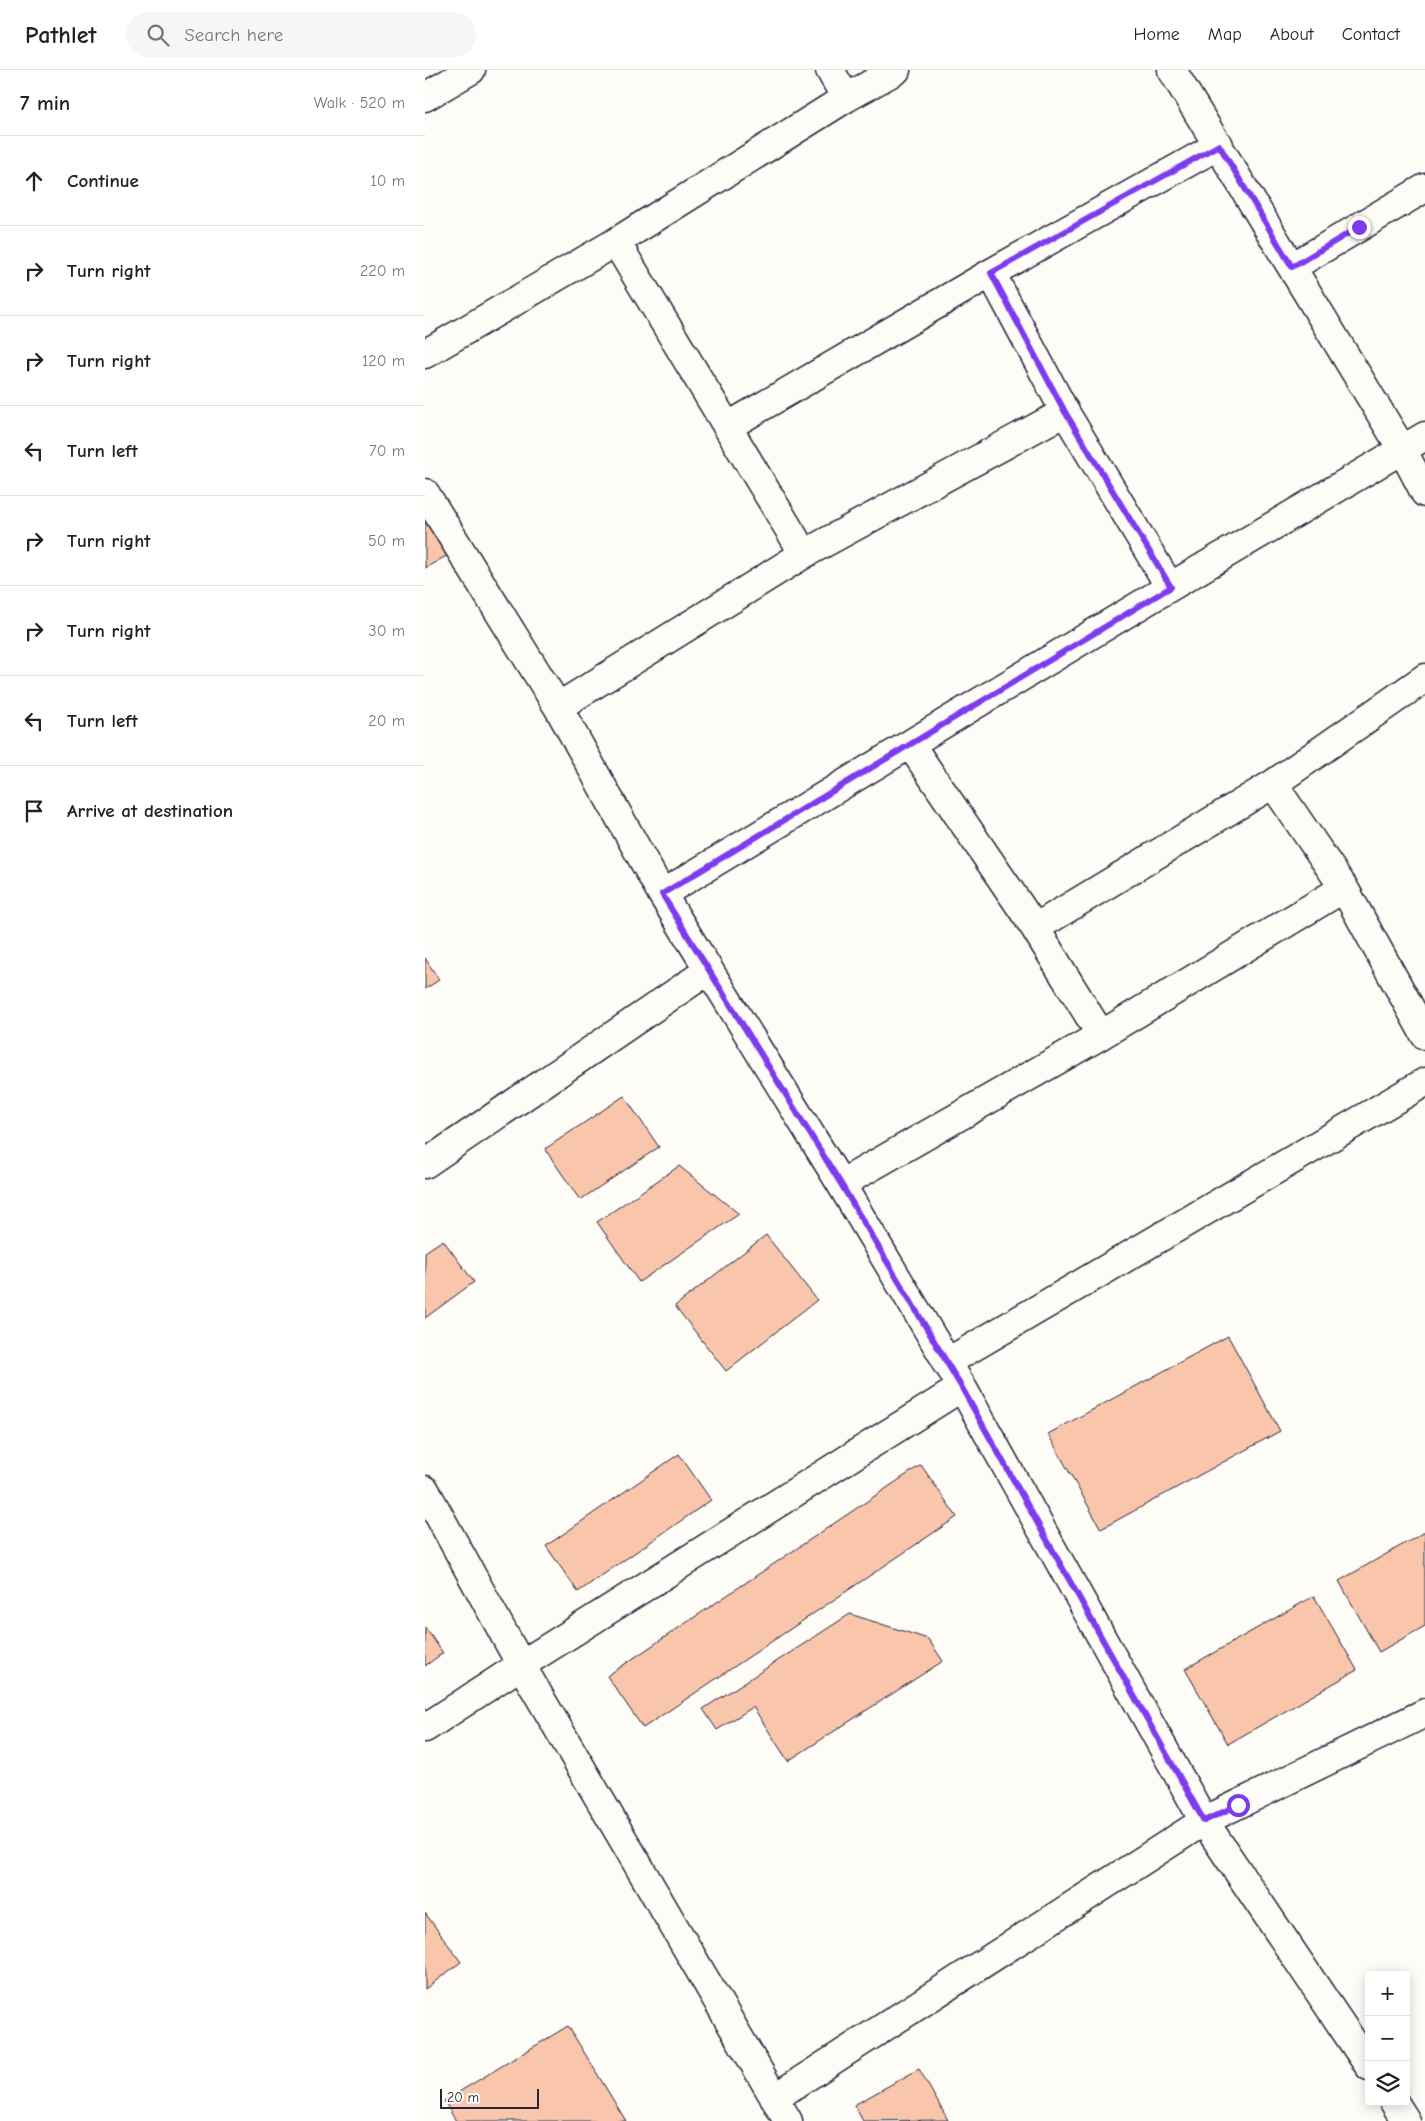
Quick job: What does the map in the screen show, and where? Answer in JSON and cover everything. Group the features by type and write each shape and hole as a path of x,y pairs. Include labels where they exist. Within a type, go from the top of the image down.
{"street":[{"path":"425,97 471,70"},
{"path":"830,70 846,98"},
{"path":"425,354 616,242 846,98 896,70"},
{"path":"1172,70 1292,267 1414,443 1425,493"},
{"path":"727,427 991,273 1219,145"},
{"path":"1292,267 1425,188"},
{"path":"616,242 804,554"},
{"path":"991,273 1065,412 1171,587"},
{"path":"557,707 804,554 1065,412"},
{"path":"662,894 1414,443"},
{"path":"425,493 557,707 662,894 841,1184 962,1388 1204,1821 1366,2061"},
{"path":"1035,928 1273,784 1425,678"},
{"path":"910,744 1035,928 1101,1035"},
{"path":"1273,784 1344,888 1425,1035"},
{"path":"841,1184 1101,1035 1344,888"},
{"path":"425,1164 709,970"},
{"path":"946,1363 1425,1082"},
{"path":"425,1728 521,1665 962,1388"},
{"path":"425,1490 521,1665 781,2110 1204,1821 1425,1713"},
{"path":"1396,2106 1406,2121"}],"building":[{"path":"425,515 448,555 425,568"},
{"path":"425,958 439,980 425,989"},
{"path":"624,1096 659,1147 580,1200 545,1149"},
{"path":"679,1166 739,1214 639,1282 597,1222"},
{"path":"766,1235 817,1300 726,1371 675,1306"},
{"path":"443,1240 474,1282 425,1318 425,1252"},
{"path":"1228,1336 1280,1431 1101,1529 1048,1434"},
{"path":"679,1454 711,1500 578,1592 546,1546"},
{"path":"921,1465 957,1517 643,1728 607,1676"},
{"path":"1425,1532 1425,1626 1379,1652 1339,1581"},
{"path":"1314,1596 1357,1670 1228,1744 1185,1669"},
{"path":"850,1614 928,1639 943,1661 788,1761 753,1707 717,1730 703,1709"},
{"path":"425,1627 443,1653 425,1666"},
{"path":"425,1913 461,1962 425,1989"},
{"path":"568,2026 626,2121 456,2121 444,2101"},
{"path":"919,2069 948,2120 863,2121 854,2105"}],"route":[{"path":"1238,1805 1204,1821 962,1388 841,1184 662,894 1171,587 1065,412 991,273 1219,145 1292,267 1359,227"}]}
